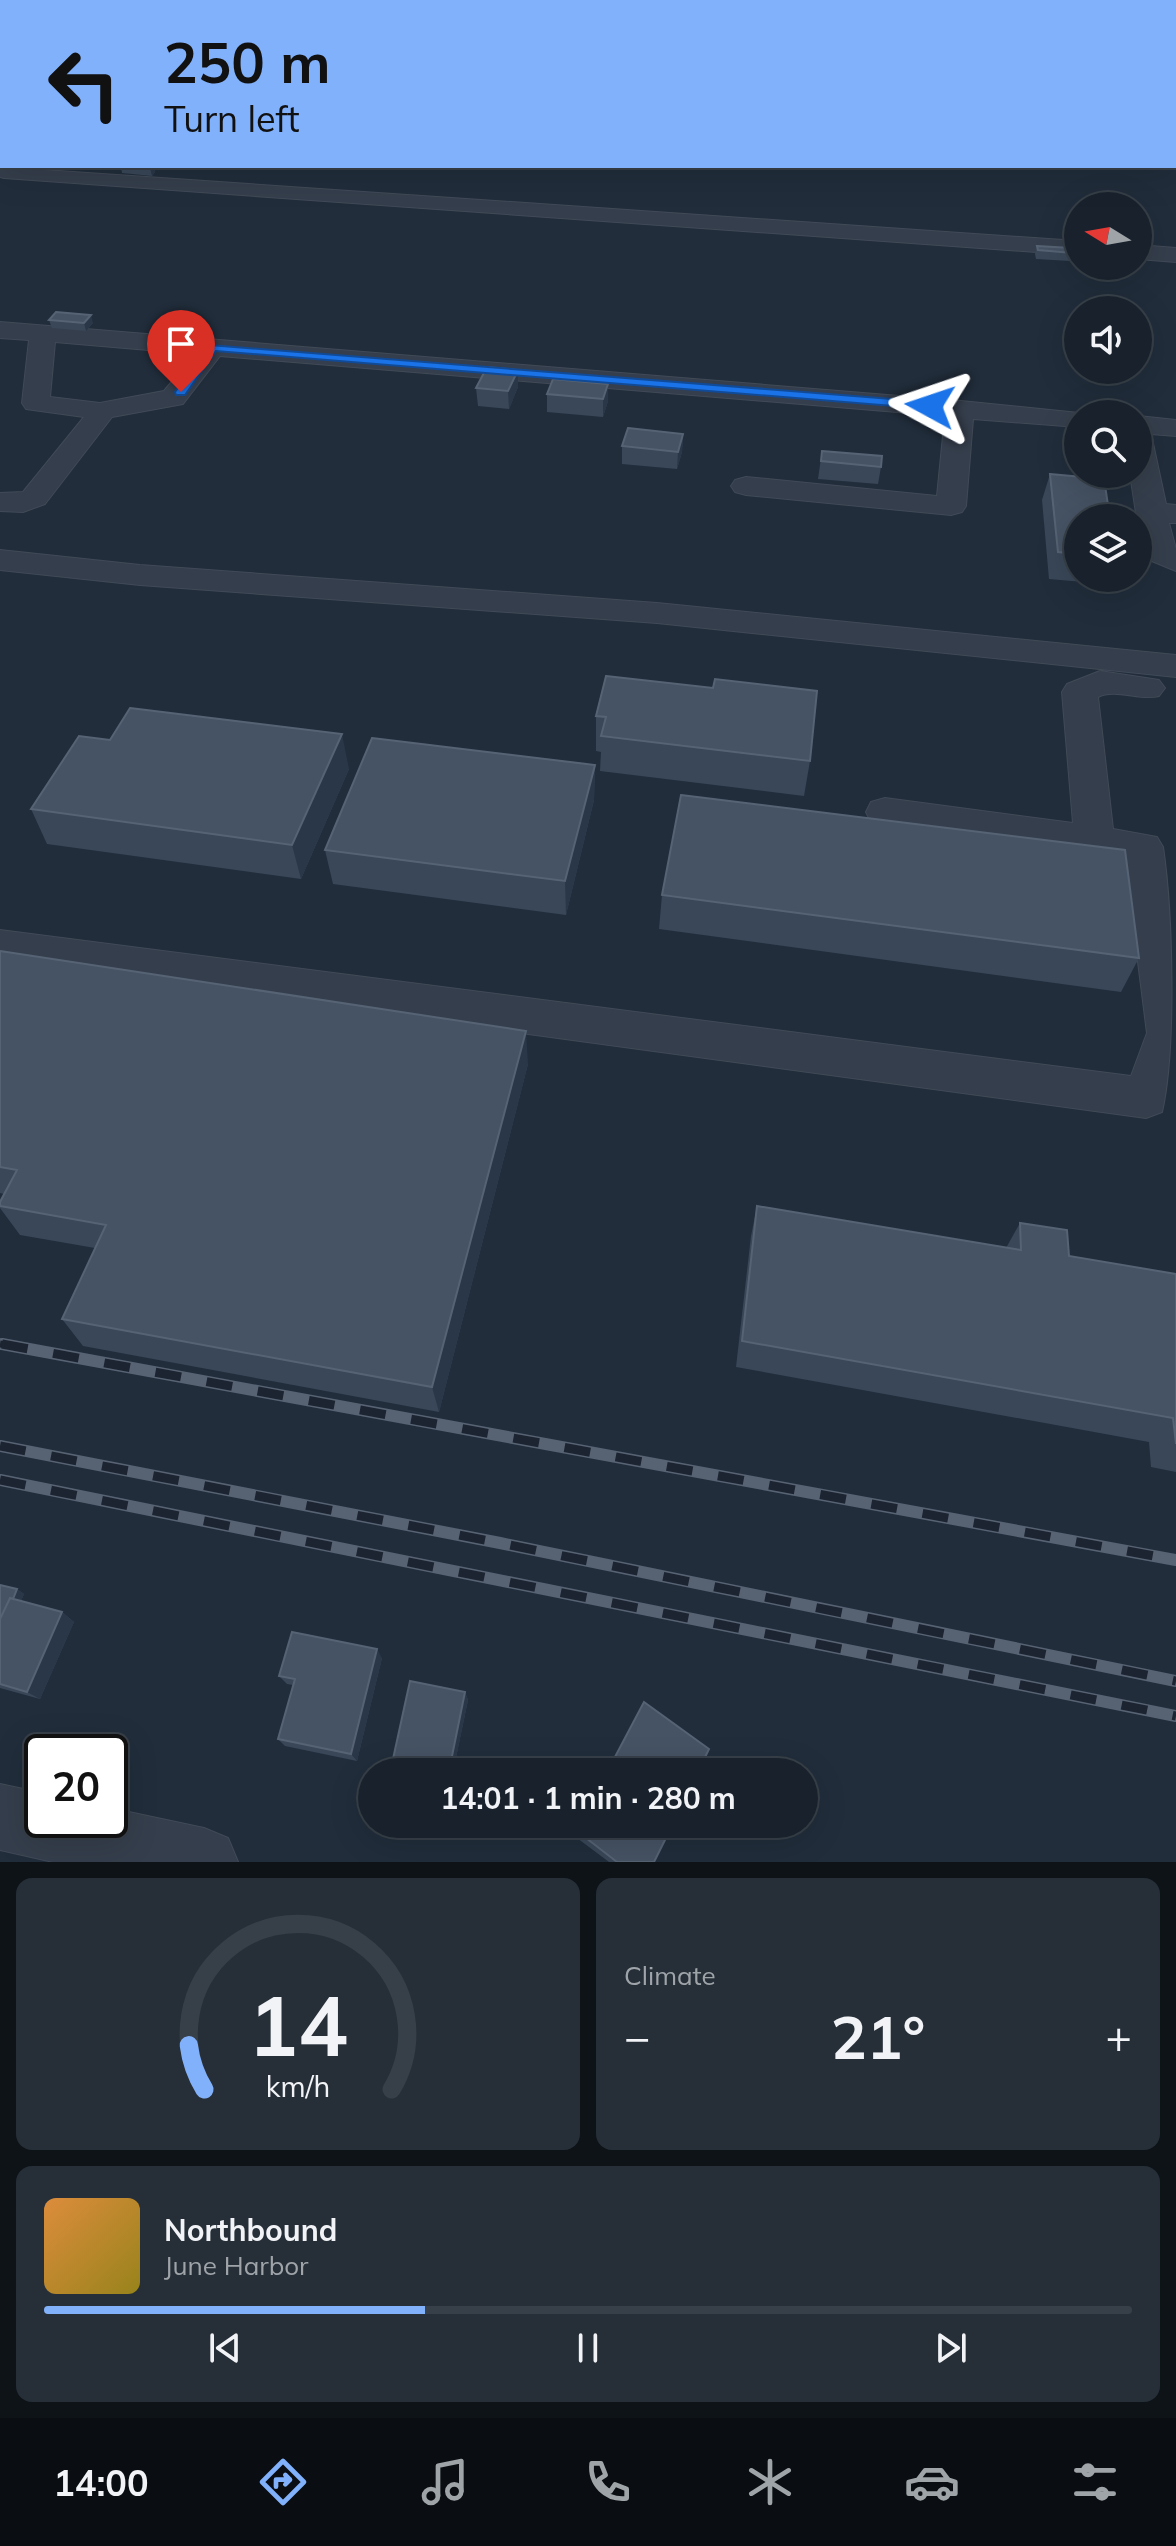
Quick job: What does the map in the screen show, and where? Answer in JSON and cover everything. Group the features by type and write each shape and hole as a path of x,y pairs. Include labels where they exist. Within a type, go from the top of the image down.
{"street":[{"path":"4,171 1064,247"},
{"path":"1152,253 1176,255"},
{"path":"0,330 1064,418"},
{"path":"43,334 36,403 100,411 173,398 213,348"},
{"path":"746,486 951,506 956,430 961,409"},
{"path":"0,502 23,503 34,498 98,418 100,411"},
{"path":"1152,425 1176,428"},
{"path":"1152,477 1164,513 1158,552 1176,561"},
{"path":"0,560 140,575 657,613 1176,666"},
{"path":"1094,840 1080,692 1100,682 1176,691"},
{"path":"0,946 1146,1098 1169,1033 1143,847 885,812"},
{"path":"0,1817 204,1862"}],"building":[{"path":"1037,246 1064,248 1064,252 1038,250"},
{"path":"56,312 91,315 84,323 49,320"},
{"path":"487,367 518,370 508,391 476,388"},
{"path":"553,379 608,384 603,399 547,394"},
{"path":"628,428 683,434 678,452 622,446"},
{"path":"822,451 882,456 881,467 821,461"},
{"path":"1050,474 1064,475 1064,488 1105,488 1108,504 1064,504 1064,553 1058,552"},
{"path":"606,676 713,688 715,679 817,691 810,761 601,736 606,717 596,716"},
{"path":"130,708 342,734 292,845 31,809 79,736 110,740"},
{"path":"372,738 595,765 565,881 325,850"},
{"path":"681,795 1125,850 1139,958 662,895"},
{"path":"0,951 526,1031 432,1387 62,1319 106,1225 0,1206 17,1170 0,1167"},
{"path":"757,1206 1021,1250 1020,1223 1067,1230 1069,1256 1176,1274 1176,1444 1173,1418 742,1341"},
{"path":"0,1585 17,1589 0,1619"},
{"path":"10,1598 62,1612 27,1692 0,1684 0,1619"},
{"path":"292,1632 377,1649 351,1754 278,1739 295,1679 279,1676"},
{"path":"410,1681 465,1692 452,1758 393,1758"},
{"path":"644,1702 709,1749 705,1758 614,1758"},
{"path":"586,1838 666,1838 654,1862 617,1862"}],"railway":[{"path":"0,1344 12,1346"},
{"path":"2,1344 12,1346"},
{"path":"12,1346 1176,1560"},
{"path":"0,1446 500,1543 1176,1681"},
{"path":"0,1480 1176,1716"}],"route":[{"path":"181,392 213,348 930,406"}]}
